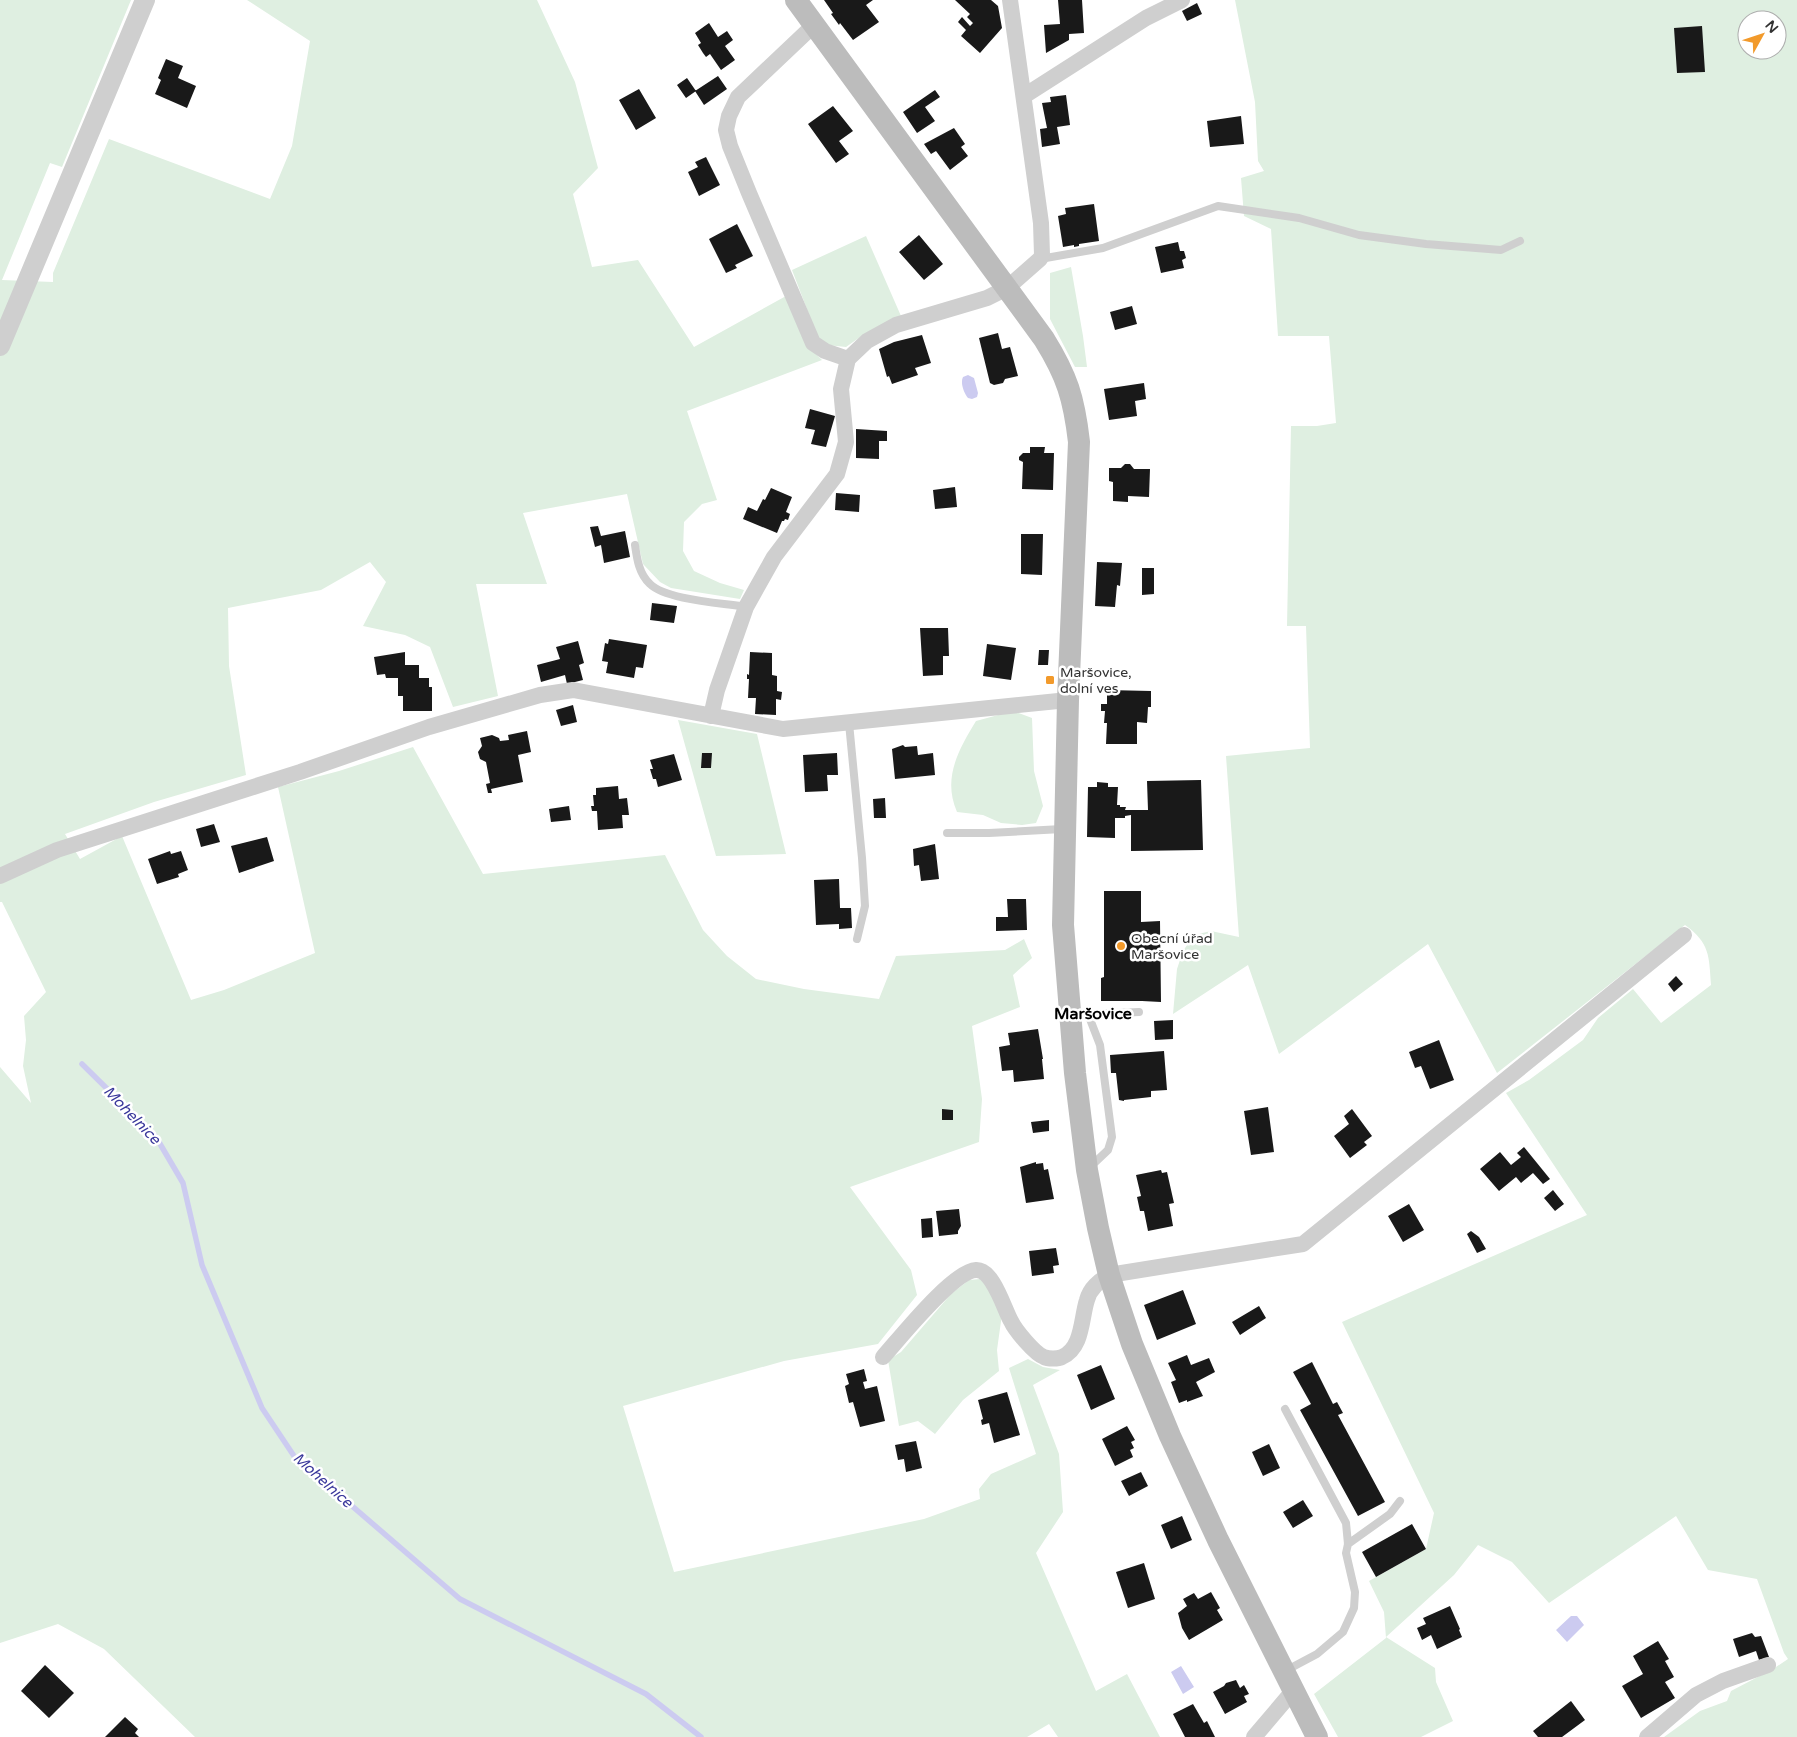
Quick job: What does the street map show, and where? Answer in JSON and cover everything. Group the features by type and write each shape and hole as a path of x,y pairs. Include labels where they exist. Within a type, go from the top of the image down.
{"main road":[{"path":"796,0 1044,339 1060,365 1069,388 1076,413 1079,442 1068,700 1063,926 1079,1015 1074,1073 1087,1170 1109,1275 1132,1344 1170,1436 1218,1540 1317,1737"}],"street":[{"path":"0,346 145,0"},
{"path":"711,716 717,690 746,607 774,557 836,474 846,442 841,389 848,359 867,341 896,326 987,298 1007,288 1040,259 1043,248 1041,223 1010,0"},
{"path":"1024,96 1146,18 1182,0"},
{"path":"814,25 738,97 729,116 726,130 730,146 749,193 813,343 825,351 848,359"},
{"path":"0,876 57,850 300,772 430,726 540,695 573,690 784,729 1068,700"},
{"path":"883,1356 945,1288 962,1275 976,1270 984,1272 996,1286 1011,1323 1043,1357 1054,1358 1063,1357 1074,1348 1080,1333 1087,1299 1092,1288 1109,1275 1303,1244 1684,935"},
{"path":"1647,1737 1696,1695 1723,1682 1768,1665"},
{"path":"1254,1737 1293,1691"}],"lane":[{"path":"1040,259 1103,248 1218,206 1299,218 1359,236 1426,244 1501,250 1520,241"},
{"path":"634,545 644,576 649,583 662,592 746,607"},
{"path":"849,723 865,899 857,939"},
{"path":"947,833 1066,829"},
{"path":"1079,1015 1139,1012"},
{"path":"1283,1672 1317,1654 1343,1632 1354,1608 1355,1592 1346,1553 1348,1544 1346,1523 1285,1409"},
{"path":"1348,1544 1390,1514 1400,1501"}],"green space":[{"path":"0,0 131,0 62,167 50,163 2,280 53,282 53,273 109,139 270,199 292,146 310,41 247,0 537,0 575,82 598,168 573,194 592,267 638,260 694,347 786,296 809,347 822,360 687,411 717,500 702,504 684,522 683,551 694,571 720,583 744,590 740,599 671,588 660,582 643,564 627,494 523,513 547,584 476,584 498,696 453,707 430,647 405,635 363,626 386,582 370,562 321,590 228,608 229,666 246,775 154,802 65,834 80,859 122,836 191,1000 224,990 315,953 278,787 339,771 413,747 483,874 665,855 703,930 727,956 756,979 804,989 879,999 896,956 1005,950 1024,939 1032,958 1013,975 1020,1007 972,1026 982,1099 979,1142 850,1187 911,1270 917,1295 878,1344 784,1361 623,1406 674,1572 924,1519 980,1499 979,1489 991,1474 1036,1454 1009,1368 1028,1359 1043,1367 1060,1370 1033,1385 1059,1454 1063,1512 1036,1553 1096,1691 1127,1674 1160,1737 1058,1737 1049,1724 1027,1737 195,1737 104,1649 58,1624 0,1643 0,1067 31,1103 23,1066 26,1040 24,1016 46,992 2,902 0,902"},
{"path":"1235,0 1797,0 1797,1737 1664,1737 1700,1711 1727,1701 1731,1691 1788,1659 1784,1653 1757,1579 1708,1570 1676,1516 1549,1603 1512,1562 1478,1545 1454,1575 1386,1637 1435,1668 1436,1682 1453,1721 1421,1737 1338,1737 1314,1694 1386,1638 1384,1612 1369,1581 1426,1549 1434,1513 1342,1322 1587,1215 1506,1093 1529,1080 1583,1040 1598,1018 1633,989 1661,1023 1711,985 1710,966 1704,944 1685,925 1497,1073 1428,944 1279,1054 1248,965 1173,1014 1177,969 1183,951 1194,935 1211,931 1239,937 1226,756 1310,748 1306,626 1287,626 1291,426 1317,426 1336,423 1329,336 1278,336 1271,229 1244,216 1241,178 1264,171 1258,161 1255,102"},
{"path":"866,236 901,316 863,335 846,347 827,345 818,338 792,270"},
{"path":"1071,267 1087,367 1075,367 1050,319 1050,273"},
{"path":"1013,711 1032,718 1034,771 1043,806 1036,823 1022,825 1001,823 983,815 957,812 951,787 952,776 954,764 964,742 976,721"},
{"path":"678,720 757,734 786,854 716,856"},
{"path":"980,1279 991,1288 1002,1314 997,1350 999,1371 963,1400 935,1434 918,1421 899,1426 888,1360 901,1352 951,1294 969,1280"}],"water":[{"path":"968,375 974,378 978,393 977,397 972,399 968,398 962,385 963,377"},
{"path":"1571,1616 1577,1616 1584,1625 1567,1642 1556,1630"},
{"path":"1181,1666 1194,1687 1183,1694 1171,1672"}],"building":[{"path":"824,0 873,0 866,5 879,22 853,40 831,14 833,13"},
{"path":"955,0 991,0 998,6 1002,28 980,53 961,36 966,30 958,22 962,17 970,26 973,23 967,17 970,14"},
{"path":"1058,0 1082,0 1084,33 1069,34 1069,40 1046,53 1044,25 1060,24"},
{"path":"1197,3 1202,14 1187,21 1182,11"},
{"path":"709,23 718,37 727,31 733,40 725,46 735,60 721,70 710,54 706,57 698,45 701,43 695,33"},
{"path":"1702,26 1705,72 1677,73 1674,28"},
{"path":"166,59 183,66 178,78 196,86 187,108 155,94 161,80 158,78"},
{"path":"718,76 727,89 704,105 695,91"},
{"path":"687,78 696,91 686,98 677,85"},
{"path":"639,89 656,118 636,130 619,100"},
{"path":"935,90 940,97 925,107 935,121 917,133 903,112"},
{"path":"1066,95 1070,125 1057,127 1060,144 1042,147 1040,129 1047,128 1042,103 1051,102 1050,97"},
{"path":"833,106 853,131 839,141 849,154 836,163 808,124"},
{"path":"1241,116 1244,144 1210,147 1207,121"},
{"path":"954,128 965,144 961,147 968,156 950,170 936,151 931,154 924,144"},
{"path":"706,157 720,185 699,196 688,172 698,167 695,162"},
{"path":"1094,204 1099,241 1079,244 1079,246 1074,247 1074,245 1063,247 1058,216 1066,214 1065,208"},
{"path":"737,224 753,256 735,265 737,268 726,273 709,239"},
{"path":"919,235 943,264 924,280 899,252"},
{"path":"1178,242 1180,251 1184,251 1186,258 1182,260 1184,268 1161,273 1155,247"},
{"path":"1132,306 1137,324 1115,330 1110,312"},
{"path":"998,333 1002,349 1010,347 1018,376 1005,379 1003,383 994,385 990,383 979,338"},
{"path":"922,335 931,363 915,368 918,375 892,384 889,376 887,377 879,349 894,342"},
{"path":"1144,383 1146,399 1135,401 1137,416 1109,420 1104,389"},
{"path":"810,409 835,416 826,447 811,444 815,430 805,428"},
{"path":"856,429 887,431 887,441 879,441 879,459 856,458"},
{"path":"1030,447 1045,447 1044,453 1054,453 1053,490 1022,489 1023,462 1019,460 1019,457 1023,453 1030,453"},
{"path":"1125,464 1130,464 1134,469 1150,469 1149,497 1128,496 1128,502 1113,501 1113,482 1109,481 1109,468 1121,468"},
{"path":"955,487 957,507 935,509 933,490"},
{"path":"771,488 792,497 786,512 790,514 788,520 782,521 777,533 743,519 748,507 757,511"},
{"path":"836,493 860,495 859,512 835,510"},
{"path":"598,526 601,536 625,531 630,557 604,563 601,545 595,547 590,527"},
{"path":"1021,534 1043,534 1042,575 1021,574"},
{"path":"1097,562 1122,563 1120,586 1117,585 1115,607 1095,606"},
{"path":"1142,568 1154,568 1154,594 1142,595"},
{"path":"652,603 677,606 674,623 650,620"},
{"path":"920,628 948,628 949,656 943,656 943,675 923,676"},
{"path":"609,639 647,645 643,668 636,667 634,678 606,673 608,662 602,661 605,643 608,644"},
{"path":"578,641 584,663 579,665 583,680 567,684 565,675 541,682 537,665 560,659 556,647"},
{"path":"987,644 1016,648 1011,680 983,676"},
{"path":"1039,650 1049,650 1048,665 1038,665"},
{"path":"405,652 405,665 419,665 419,678 429,678 429,687 432,687 432,711 403,711 403,696 398,696 398,678 386,678 385,674 377,675 374,657"},
{"path":"750,652 772,653 772,675 777,676 777,691 782,692 781,700 776,699 776,715 755,714 756,698 748,698 749,679 747,679 747,674 749,675"},
{"path":"1107,690 1151,691 1151,707 1148,707 1147,723 1137,722 1137,744 1106,744 1107,723 1104,723 1105,711 1101,711 1101,704 1107,704"},
{"path":"573,705 577,722 561,726 556,710"},
{"path":"527,731 531,752 518,755 523,782 491,789 492,793 488,793 486,784 490,783 486,762 480,759 478,752 482,746 480,738 492,735 499,738 500,741 509,740 508,735"},
{"path":"903,745 905,747 917,746 918,755 933,753 935,775 895,779 892,749"},
{"path":"702,753 712,753 711,768 701,768"},
{"path":"837,753 838,775 827,775 828,791 805,792 803,755"},
{"path":"674,754 682,780 658,787 650,769 653,769 650,760"},
{"path":"1201,780 1203,850 1131,851 1131,815 1125,816 1125,818 1115,818 1115,838 1087,837 1088,787 1097,787 1097,782 1108,783 1108,787 1118,787 1117,805 1126,807 1125,810 1148,810 1147,781"},
{"path":"618,786 619,799 627,798 629,815 622,815 623,828 598,830 597,811 592,811 591,806 594,806 593,795 596,795 596,788"},
{"path":"885,798 886,818 874,818 873,799"},
{"path":"569,806 571,820 551,822 549,809"},
{"path":"214,824 220,842 201,847 196,829"},
{"path":"267,837 274,861 239,873 231,846"},
{"path":"935,844 939,879 921,881 919,865 914,866 913,849"},
{"path":"170,851 171,854 181,851 188,870 178,874 179,877 157,884 148,859"},
{"path":"839,879 840,908 851,908 852,928 839,929 839,924 816,925 814,880"},
{"path":"1104,891 1141,891 1141,922 1160,921 1161,1002 1101,1001 1101,978 1104,977"},
{"path":"1007,899 1026,899 1027,930 996,931 996,917 1008,917"},
{"path":"1676,976 1683,984 1674,992 1668,984"},
{"path":"1173,1020 1173,1039 1155,1040 1154,1021"},
{"path":"1038,1029 1044,1079 1014,1082 1013,1070 1002,1071 999,1047 1010,1045 1008,1033"},
{"path":"1439,1040 1454,1080 1430,1089 1421,1066 1415,1068 1409,1052"},
{"path":"1164,1051 1167,1090 1151,1091 1151,1097 1119,1100 1116,1073 1111,1073 1110,1055"},
{"path":"1268,1107 1274,1152 1251,1155 1244,1111"},
{"path":"942,1109 953,1110 953,1120 942,1120"},
{"path":"1352,1109 1372,1136 1364,1142 1367,1145 1350,1158 1334,1136 1349,1124 1344,1116"},
{"path":"1049,1120 1049,1131 1033,1133 1031,1122"},
{"path":"1524,1147 1550,1179 1543,1184 1533,1173 1521,1183 1516,1177 1499,1191 1480,1169 1500,1152 1511,1165 1521,1157 1517,1153"},
{"path":"1036,1162 1036,1164 1043,1163 1044,1170 1048,1169 1054,1199 1026,1203 1020,1167"},
{"path":"1161,1170 1162,1173 1167,1172 1174,1203 1169,1204 1173,1226 1148,1231 1144,1211 1140,1211 1137,1197 1141,1196 1136,1175"},
{"path":"1553,1190 1564,1204 1555,1211 1544,1198"},
{"path":"1409,1204 1424,1230 1403,1242 1388,1216"},
{"path":"959,1209 961,1226 958,1234 939,1236 936,1211"},
{"path":"932,1218 933,1237 922,1238 921,1219"},
{"path":"1471,1231 1479,1237 1486,1249 1477,1253 1467,1234"},
{"path":"1056,1248 1059,1265 1053,1266 1054,1273 1032,1276 1029,1251"},
{"path":"1183,1290 1196,1324 1157,1340 1144,1305"},
{"path":"1259,1306 1266,1318 1240,1335 1232,1322"},
{"path":"1187,1355 1191,1365 1209,1358 1215,1372 1196,1382 1203,1396 1179,1403 1171,1382 1176,1380 1168,1363"},
{"path":"1312,1362 1333,1404 1337,1402 1343,1413 1338,1415 1385,1502 1358,1516 1300,1410 1311,1404 1293,1372"},
{"path":"1101,1365 1115,1399 1091,1410 1077,1375"},
{"path":"864,1369 867,1381 863,1382 865,1389 877,1386 885,1421 860,1427 853,1402 849,1403 845,1386 849,1384 846,1374"},
{"path":"1007,1392 1020,1435 994,1443 989,1423 982,1425 981,1420 983,1419 978,1400"},
{"path":"1127,1426 1135,1440 1131,1442 1134,1448 1130,1450 1133,1457 1115,1466 1102,1439"},
{"path":"916,1441 922,1468 906,1472 904,1459 898,1460 895,1445"},
{"path":"1269,1444 1280,1468 1263,1476 1252,1452"},
{"path":"1141,1472 1148,1486 1129,1496 1121,1481"},
{"path":"1303,1500 1313,1516 1293,1528 1283,1512"},
{"path":"1182,1516 1192,1540 1171,1549 1161,1525"},
{"path":"1412,1524 1426,1549 1376,1577 1362,1552"},
{"path":"1144,1563 1155,1599 1128,1608 1116,1572"},
{"path":"1211,1592 1220,1608 1217,1610 1223,1620 1189,1640 1182,1628 1178,1613 1187,1606 1183,1599 1194,1593 1198,1599"},
{"path":"1450,1606 1462,1637 1437,1649 1431,1635 1422,1640 1417,1628 1426,1624 1423,1618"},
{"path":"1752,1633 1755,1637 1761,1636 1769,1657 1759,1660 1756,1651 1739,1657 1733,1639"},
{"path":"1658,1641 1669,1659 1665,1661 1674,1677 1665,1682 1675,1698 1641,1718 1622,1686 1643,1674 1633,1656"},
{"path":"45,1665 74,1693 49,1718 21,1691"},
{"path":"1236,1680 1240,1688 1244,1685 1249,1694 1244,1696 1247,1702 1225,1714 1213,1692 1226,1683"},
{"path":"1571,1701 1585,1720 1562,1737 1538,1737 1533,1731"},
{"path":"1193,1704 1204,1723 1207,1721 1215,1737 1185,1737 1173,1714"},
{"path":"125,1717 138,1729 135,1733 139,1737 105,1737"}],"waterway":[{"name":"Mohelnice","path":"82,1064 156,1137 183,1183 202,1265 262,1408 294,1456 460,1599 646,1694 701,1737"}],"place":[{"name":"Maršovice, dolní ves","path":"1050,680"},
{"name":"Obecní úřad Maršovice","path":"1121,946"}],"district":[{"name":"Maršovice","path":"1093,1013"}]}
